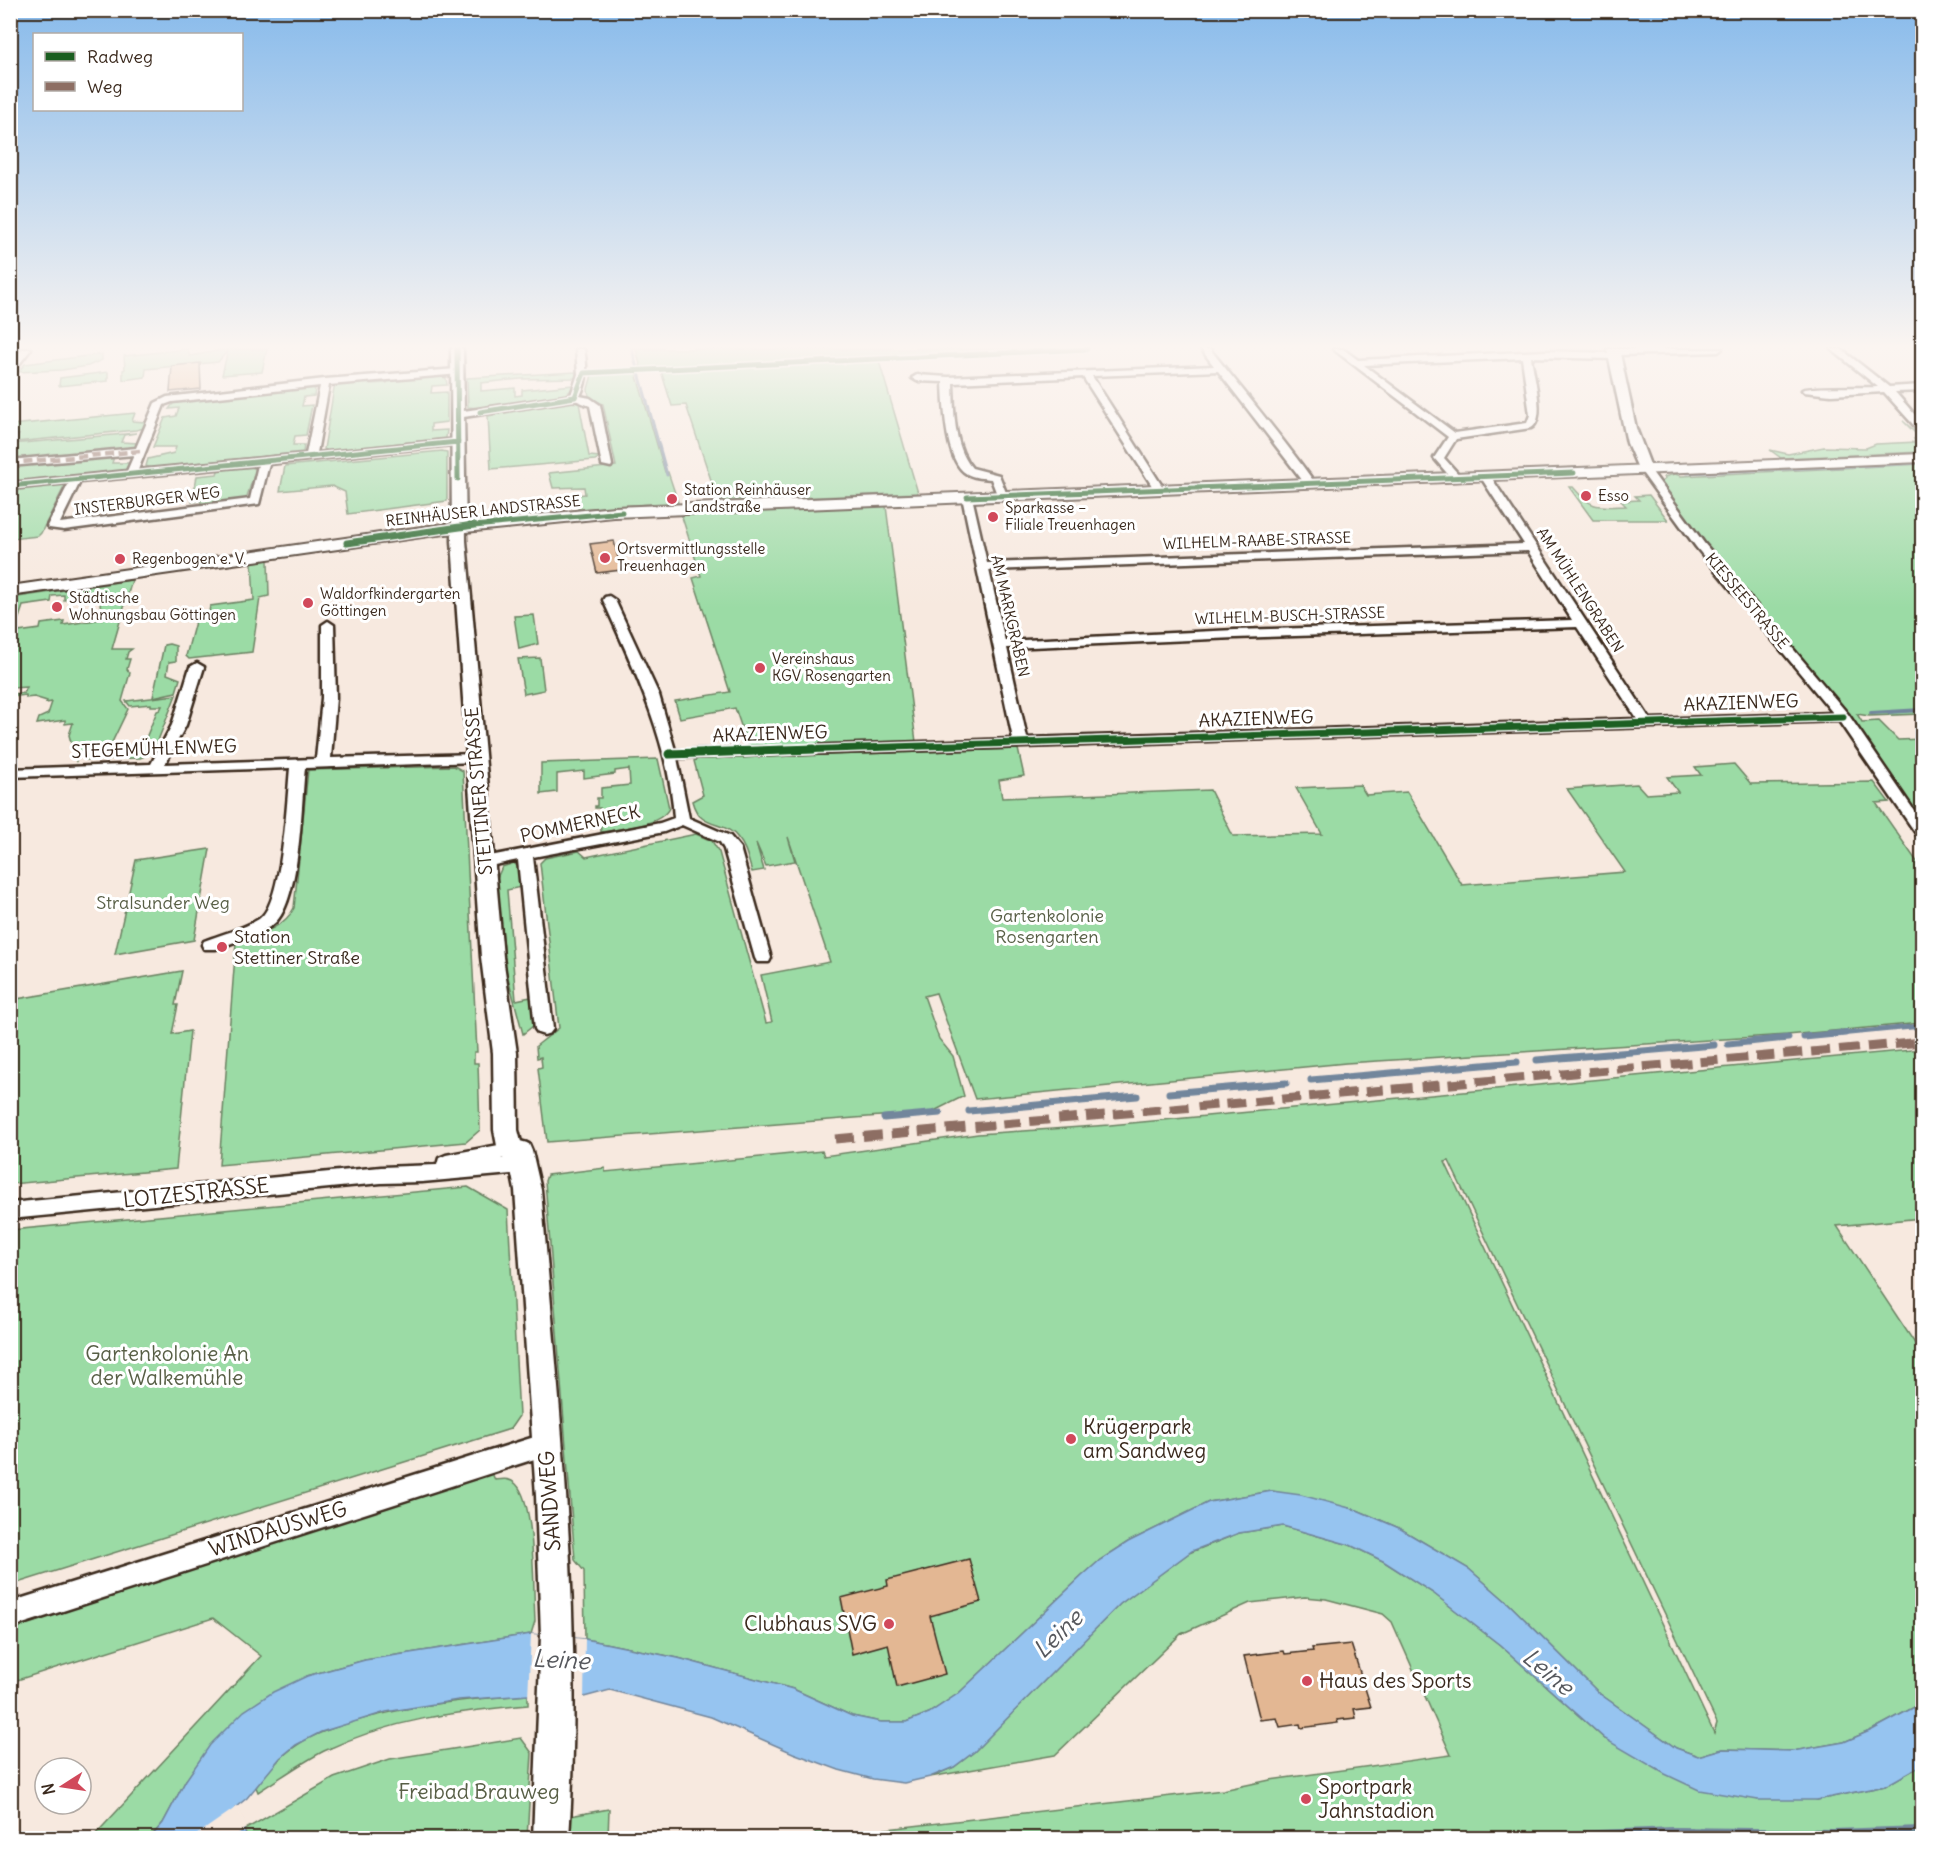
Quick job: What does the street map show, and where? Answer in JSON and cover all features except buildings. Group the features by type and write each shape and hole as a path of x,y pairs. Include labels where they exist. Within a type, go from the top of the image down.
{"main road":[{"name":"REINHÄUSER LANDSTRASSE","path":"10,591 458,527 614,512 1923,458"}],"street":[{"path":"131,474 147,435"},
{"path":"311,457 315,435"},
{"name":"STETTINER STRASSE","path":"458,435 458,527 485,862 494,969 505,1053 511,1064 517,1155"},
{"path":"601,435 607,465"},
{"path":"954,435 963,464 970,471 995,477 1002,495"},
{"path":"1125,435 1159,489"},
{"path":"1273,435 1310,483"},
{"path":"1456,477 1439,458 1453,436 1458,435"},
{"name":"KIESSEESTRASSE","path":"1633,435 1640,462 1645,470 1700,545 1843,717 1923,832"},
{"path":"10,486 458,442"},
{"path":"10,463 141,451"},
{"name":"INSTERBURGER WEG","path":"76,480 53,526 75,526 255,502 264,461"},
{"name":"AM MÜHLENGRABEN","path":"1485,476 1646,723"},
{"name":"AM MARKGRABEN","path":"966,497 1021,742"},
{"name":"WILHELM-RAABE-STRASSE","path":"982,567 1533,547"},
{"path":"609,600 652,695 669,754 682,820 725,838 732,848 763,958"},
{"name":"WILHELM-BUSCH-STRASSE","path":"999,645 1582,623"},
{"path":"323,763 329,698 328,625"},
{"path":"156,768 179,725 197,667"},
{"name":"AKAZIENWEG","path":"669,754 1843,717"},
{"name":"STEGEMÜHLENWEG","path":"10,773 477,758"},
{"path":"210,945 266,922 275,913 285,890 298,764"},
{"name":"POMMERNECK","path":"485,862 664,827 682,820"},
{"path":"525,856 544,1029"},
{"name":"LOTZESTRASSE","path":"10,1211 381,1175 422,1174 517,1155"},
{"name":"SANDWEG","path":"517,1155 528,1190 547,1444 558,1636 551,1839"},
{"name":"WINDAUSWEG","path":"10,1615 547,1444"}],"green space":[{"path":"19,435 83,435 15,442"},
{"path":"110,435 124,435 121,442 138,443 133,449 11,462 11,444"},
{"path":"158,435 303,435 295,436 293,445 304,445 303,452 151,468 146,466 148,459 174,453 176,447 153,447"},
{"path":"326,435 446,435 446,438 328,451 324,449"},
{"path":"489,435 585,435 589,456 601,457 595,460 491,469"},
{"path":"610,435 654,435 665,472 668,472 678,502 578,509 576,495 585,494 584,487 553,488 549,473 616,466"},
{"path":"696,435 901,435 918,493 718,501"},
{"path":"1917,435 1922,437 1922,452 1781,458 1770,450 1788,454 1824,447 1866,448 1876,444 1917,442 1914,439 1920,438"},
{"path":"447,452 447,501 348,514 345,492 332,486 280,491 285,466"},
{"path":"114,457 112,463 130,463 124,472 11,483 11,464"},
{"path":"1922,464 1922,714 1869,716 1857,714 1862,722 1879,721 1898,740 1922,739 1922,824 1846,712 1702,543 1660,483 1665,479 1664,477 1675,474 1681,476"},
{"path":"246,465 256,469 246,499 200,507 201,501 192,502 197,476 217,474 219,468"},
{"path":"65,485 41,533 38,536 11,539 11,492 15,488"},
{"path":"1569,487 1573,487 1585,500 1596,506 1626,506 1621,501 1639,500 1635,496 1649,495 1668,520 1593,520"},
{"path":"886,506 916,742 748,746 735,708 680,718 675,701 730,692 693,578 701,576 681,514"},
{"path":"268,560 269,596 260,598 252,652 189,659 186,656 197,614 209,612 210,606 254,600 252,562"},
{"path":"132,580 112,649 132,649 128,652 126,659 130,659 127,669 130,673 122,701 128,709 104,759 87,760 90,750 79,752 76,761 69,735 73,723 65,724 65,720 37,724 39,718 48,714 52,702 46,703 47,701 34,697 26,698 26,695 11,697 11,694 24,693 27,687 11,688 11,633 40,629 41,624 64,621 63,625 102,619 106,610 100,605 102,596 64,600 64,595 52,596 51,602 23,606 19,618 11,620 11,598"},
{"path":"534,615 538,644 519,649 514,616"},
{"path":"164,645 176,646 176,661 169,662 167,674 180,679 176,692 153,697"},
{"path":"540,658 544,690 524,694 518,659"},
{"path":"176,695 153,753 140,758 109,759 114,753 141,750 157,711 162,706 151,706 151,704 130,706 126,701"},
{"name":"Gartenkolonie Rosengarten","path":"1018,749 1024,776 999,780 1002,798 1210,790 1233,836 1322,834 1296,788 1360,785 1366,795 1407,792 1462,885 1625,872 1567,789 1637,784 1646,794 1678,792 1667,777 1701,775 1695,767 1734,764 1751,784 1874,782 1889,802 1876,803 1922,869 1922,1023 1787,1035 1346,1063 975,1099 936,993 924,996 939,1039 953,1056 964,1096 932,1112 547,1142 538,1068 542,1067 541,1057 537,1058 536,1046 559,1028 540,863 545,858 579,851 586,857 696,834 712,841 719,852 766,1023 772,1022 761,975 830,962 788,837 795,861 766,866 756,843 764,870 752,872 745,849 738,838 726,828 706,821 696,810 692,801 703,795 694,761 698,759"},
{"path":"658,759 669,808 665,814 649,823 601,832 600,808 595,808 595,806 597,806 597,798 601,798 601,788 630,785 629,769 615,771 615,774 584,778 584,771 557,774 557,792 541,794 541,763"},
{"path":"454,766 463,771 477,1052 474,1052 474,1063 478,1063 480,1130 466,1142 219,1165 236,942 277,926 294,908 308,770"},
{"name":"Stralsunder Weg","path":"210,849 194,940 115,954 136,860"},
{"path":"514,863 519,868 521,887 507,890 516,1000 531,997 533,1026 523,1034 506,970 497,878 502,867"},
{"path":"182,971 172,1034 190,1031 176,1169 11,1184 11,1000"},
{"path":"1922,1049 1922,1218 1837,1226 1922,1354 1922,1703 1844,1742 1793,1751 1722,1749 1698,1756 1676,1748 1600,1694 1508,1603 1469,1569 1399,1528 1357,1510 1272,1491 1209,1502 1128,1542 1100,1560 1082,1576 959,1693 929,1713 906,1722 881,1722 852,1716 793,1689 678,1658 585,1639 584,1571 575,1560 545,1181 547,1175 605,1168 605,1172 822,1151 824,1156 978,1134 1110,1125","holes":["1449,1161 1717,1723 1714,1733 1445,1162"]},
{"name":"Gartenkolonie An der Walkemühle","path":"468,1187 508,1210 519,1416 510,1429 11,1585 11,1230"},
{"path":"492,1473 495,1480 504,1479 516,1484 527,1510 532,1549 535,1621 531,1634 365,1660 307,1676 186,1780 163,1823 150,1838 92,1838 261,1656 213,1618 11,1682 10,1626"},
{"path":"1283,1526 1350,1545 1383,1561 1433,1593 1500,1645 1605,1739 1817,1800 1885,1786 1922,1765 1922,1838 816,1838 815,1832 861,1832 1223,1790 1270,1780 1451,1755 1392,1622 1383,1614 1326,1599 1305,1597 1250,1603 1181,1634 1055,1755 930,1777 954,1767 974,1752 1120,1604 1189,1553 1239,1533"},
{"path":"528,1695 528,1705 449,1714 374,1731 324,1751 258,1792 256,1787 291,1749 310,1738 338,1727 374,1716 417,1707"},
{"name":"Freibad Brauweg","path":"521,1738 532,1753 527,1838 247,1838 244,1830 334,1778 390,1759"},
{"path":"609,1809 608,1838 564,1838 565,1817"}],"water":[{"name":"Leine","path":"1272,1491 1301,1495 1357,1510 1399,1528 1469,1569 1508,1603 1600,1694 1676,1748 1698,1756 1722,1749 1793,1751 1844,1742 1922,1703 1922,1765 1885,1786 1817,1800 1758,1800 1699,1790 1665,1774 1605,1739 1500,1645 1433,1593 1383,1561 1350,1545 1283,1526 1239,1533 1192,1551 1120,1604 974,1752 954,1767 930,1777 904,1783 873,1779 839,1770 793,1753 711,1717 610,1690 584,1697 528,1695 458,1700 386,1712 321,1732 296,1745 280,1758 247,1798 236,1807 247,1838 150,1838 163,1823 186,1780 210,1745 244,1711 273,1692 307,1676 365,1660 531,1634 585,1639 678,1658 793,1689 852,1716 881,1722 906,1722 929,1713 959,1693 1082,1576 1100,1560 1128,1542 1209,1502"}],"pier":[{"path":"531,1634 585,1639 584,1700 528,1698"},
{"path":"238,1806 246,1828 232,1838 192,1838"}],"waterway":[{"path":"656,435 667,475"},
{"path":"1686,473 1922,463"},
{"path":"1871,713 1922,710"},
{"path":"1829,1035 1922,1026"},
{"path":"1804,1037 1845,1033"},
{"path":"1728,1044 1788,1038"},
{"path":"1537,1060 1714,1045"},
{"path":"1311,1080 1517,1062"},
{"path":"1169,1093 1286,1083"},
{"path":"969,1111 1137,1096"},
{"path":"884,1118 940,1113"},
{"path":"1547,1836 1674,1831 1832,1833 1922,1830"}],"marked path":[{"path":"10,463 141,451"},
{"path":"835,1139 1922,1042"}],"cycle path":[{"path":"458,435 458,479"},
{"path":"10,486 458,442"},
{"path":"967,497 1574,473"},
{"path":"347,543 477,525 622,512"},
{"path":"669,754 1843,717"}],"place":[{"name":"Esso","path":"1586,496"},
{"name":"Station Reinhäuser Landstraße","path":"672,499"},
{"name":"Sparkasse – Filiale Treuenhagen","path":"993,517"},
{"name":"Ortsvermittlungsstelle Treuenhagen","path":"605,558"},
{"name":"Regenbogen e. V.","path":"120,559"},
{"name":"Waldorfkindergarten Göttingen","path":"308,603"},
{"name":"Städtische Wohnungsbau Göttingen","path":"57,607"},
{"name":"Vereinshaus KGV Rosengarten","path":"760,668"},
{"name":"Station Stettiner Straße","path":"222,947"},
{"name":"Krügerpark am Sandweg","path":"1071,1439"},
{"name":"Clubhaus SVG","path":"889,1624"},
{"name":"Haus des Sports","path":"1307,1681"},
{"name":"Sportpark Jahnstadion","path":"1306,1799"}]}
